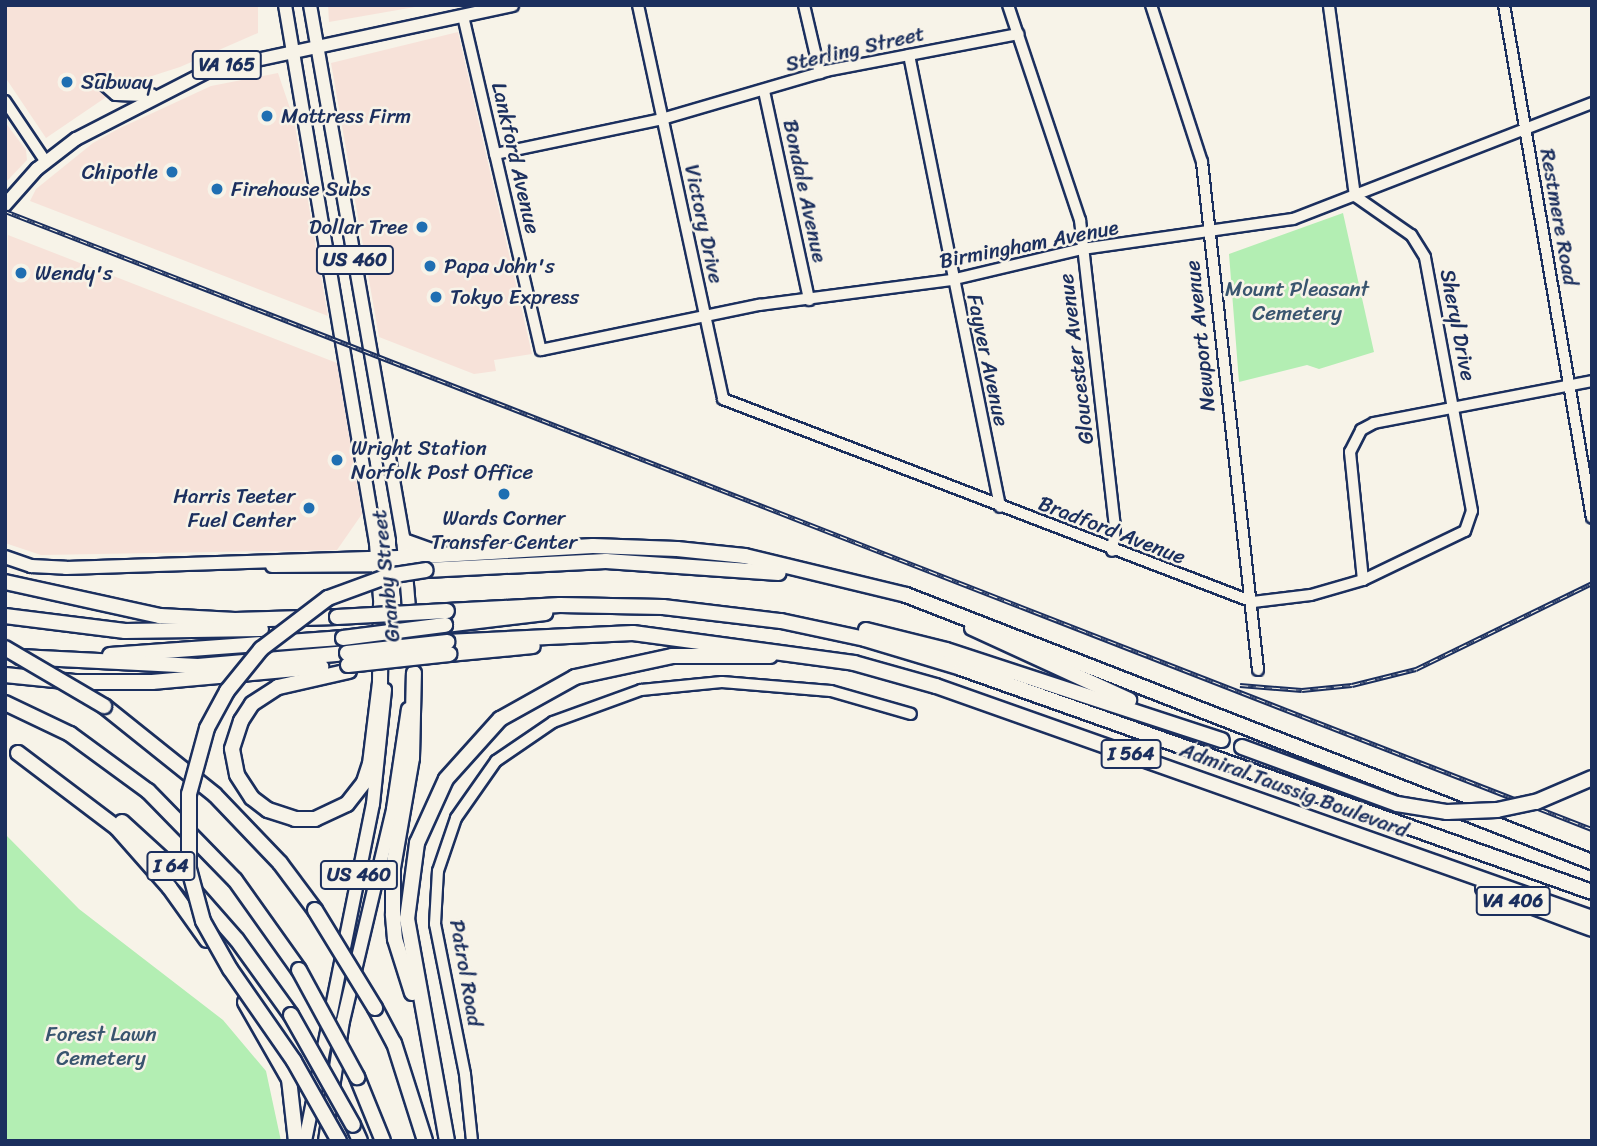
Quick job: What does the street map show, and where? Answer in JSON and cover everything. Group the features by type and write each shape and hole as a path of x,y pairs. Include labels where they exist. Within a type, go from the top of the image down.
{"highway":[{"path":"404,541 445,554"},
{"path":"406,561 445,554 642,547 745,556 812,575 906,595 1007,632 1592,862"},
{"path":"339,1141 294,1060 230,969 203,921 189,869 188,794 207,728 226,691 261,649 328,598 388,576 426,570 619,562 812,575"},
{"path":"5,582 160,616 340,626"},
{"path":"860,585 949,617 1222,740"},
{"path":"5,616 85,628 158,632 340,626 594,604 663,607 848,626 946,650 1222,740 1379,798 1438,811 1511,808 1559,794 1592,778"},
{"path":"30,659 190,652 340,626 385,610 446,618"},
{"path":"348,663 278,687 252,704 241,721 232,749 237,775 252,798 268,810 295,820 315,819 347,804 364,782 377,707 385,610"},
{"path":"781,621 961,668 1592,892"},
{"path":"5,675 75,682 152,682 348,663 448,648 576,641 678,639 820,656"},
{"path":"5,651 30,659 198,666 382,663 448,648"},
{"path":"5,651 104,706 215,795 280,863 315,910 394,1042 425,1141"},
{"path":"447,1141 407,919 410,881 417,843 434,800 486,731 549,689 623,664 698,655 820,656"},
{"name":"Admiral Taussig Boulevard","path":"820,656 936,686 1592,918"},
{"path":"414,673 412,758 393,868 393,914 395,939 427,1038"},
{"name":"I 64","path":"5,703 71,734 148,791 207,847 299,970 357,1077 383,1141"},
{"path":"11,750 117,828 195,922 280,1058 294,1099 296,1141"},
{"name":"I 64","path":"11,750 76,789 164,859 237,940 291,1015 360,1141"},
{"name":"VA 406","path":"1439,864 1502,897 1592,929"}],"main road":[{"name":"Granby Street","path":"285,5 385,610 385,686 373,804 304,1141"},
{"name":"Granby Street","path":"310,5 404,541 414,673 393,809 343,1021 325,1141"},
{"name":"VA 165","path":"5,205 46,162 91,129 155,94 218,67 512,5"},
{"path":"101,81 120,95 155,94"},
{"path":"5,557 31,566 66,568 258,564 287,569 406,561"}],"street":[{"name":"Victory Drive","path":"638,5 723,399 772,418"},
{"path":"804,5 820,72"},
{"name":"Gloucester Avenue","path":"1008,5 1080,220 1115,528 1112,551"},
{"name":"Newport Avenue","path":"1151,5 1202,162 1253,602 1258,670"},
{"path":"1329,5 1355,197"},
{"name":"Restmere Road","path":"1504,5 1592,518"},
{"name":"Lankford Avenue","path":"463,16 541,350"},
{"name":"Sterling Street","path":"495,154 662,119 764,91 820,72 1018,34"},
{"name":"Fayver Avenue","path":"909,55 951,280 1000,507"},
{"name":"Bondale Avenue","path":"764,91 809,300"},
{"path":"5,101 46,162"},
{"name":"Birmingham Avenue","path":"541,350 705,316 951,280 1082,249 1209,234 1293,219 1592,103"},
{"name":"Sheryl Drive","path":"1355,197 1411,235 1425,257 1472,511 1465,531 1442,542"},
{"path":"1363,580 1350,452 1356,435 1374,423 1571,388 1592,381"},
{"name":"Bradford Avenue","path":"772,418 1112,551 1253,602 1311,595 1363,580 1442,542"},
{"name":"Patrol Road","path":"472,1141 465,1074 435,924 438,871 456,818 496,761 553,722 640,690 722,682 831,691 911,714"}],"shaded area":[{"path":"5,5 258,5 258,33 180,67 124,85 46,138 5,77"},
{"path":"328,5 414,5 415,7 329,22"},
{"path":"458,32 532,354 494,360 496,371 474,374 379,337 331,63"},
{"path":"278,73 294,120 328,316 30,201 36,189 93,143 118,129 211,86"},
{"path":"5,122 26,150 27,160 5,183"},
{"path":"8,235 337,363 362,514 337,550 41,555 5,543"}],"green space":[{"name":"Mount Pleasant Cemetery","path":"1343,213 1374,352 1319,369 1307,365 1239,382 1229,254"},
{"name":"Forest Lawn Cemetery","path":"5,834 79,909 223,1020 266,1071 281,1141 5,1141"}],"railway":[{"path":"5,211 1592,829"},
{"path":"1240,685 1302,690 1352,685 1416,669 1592,583"}],"place":[{"name":"Subway","path":"67,82"},
{"name":"Mattress Firm","path":"267,116"},
{"name":"Chipotle","path":"172,172"},
{"name":"Firehouse Subs","path":"217,189"},
{"name":"Dollar Tree","path":"422,227"},
{"name":"Papa John's","path":"430,266"},
{"name":"Wendy's","path":"21,273"},
{"name":"Tokyo Express","path":"436,297"},
{"name":"Wright Station Norfolk Post Office","path":"337,460"},
{"name":"Wards Corner Transfer Center","path":"504,494"},
{"name":"Harris Teeter Fuel Center","path":"309,508"}]}
